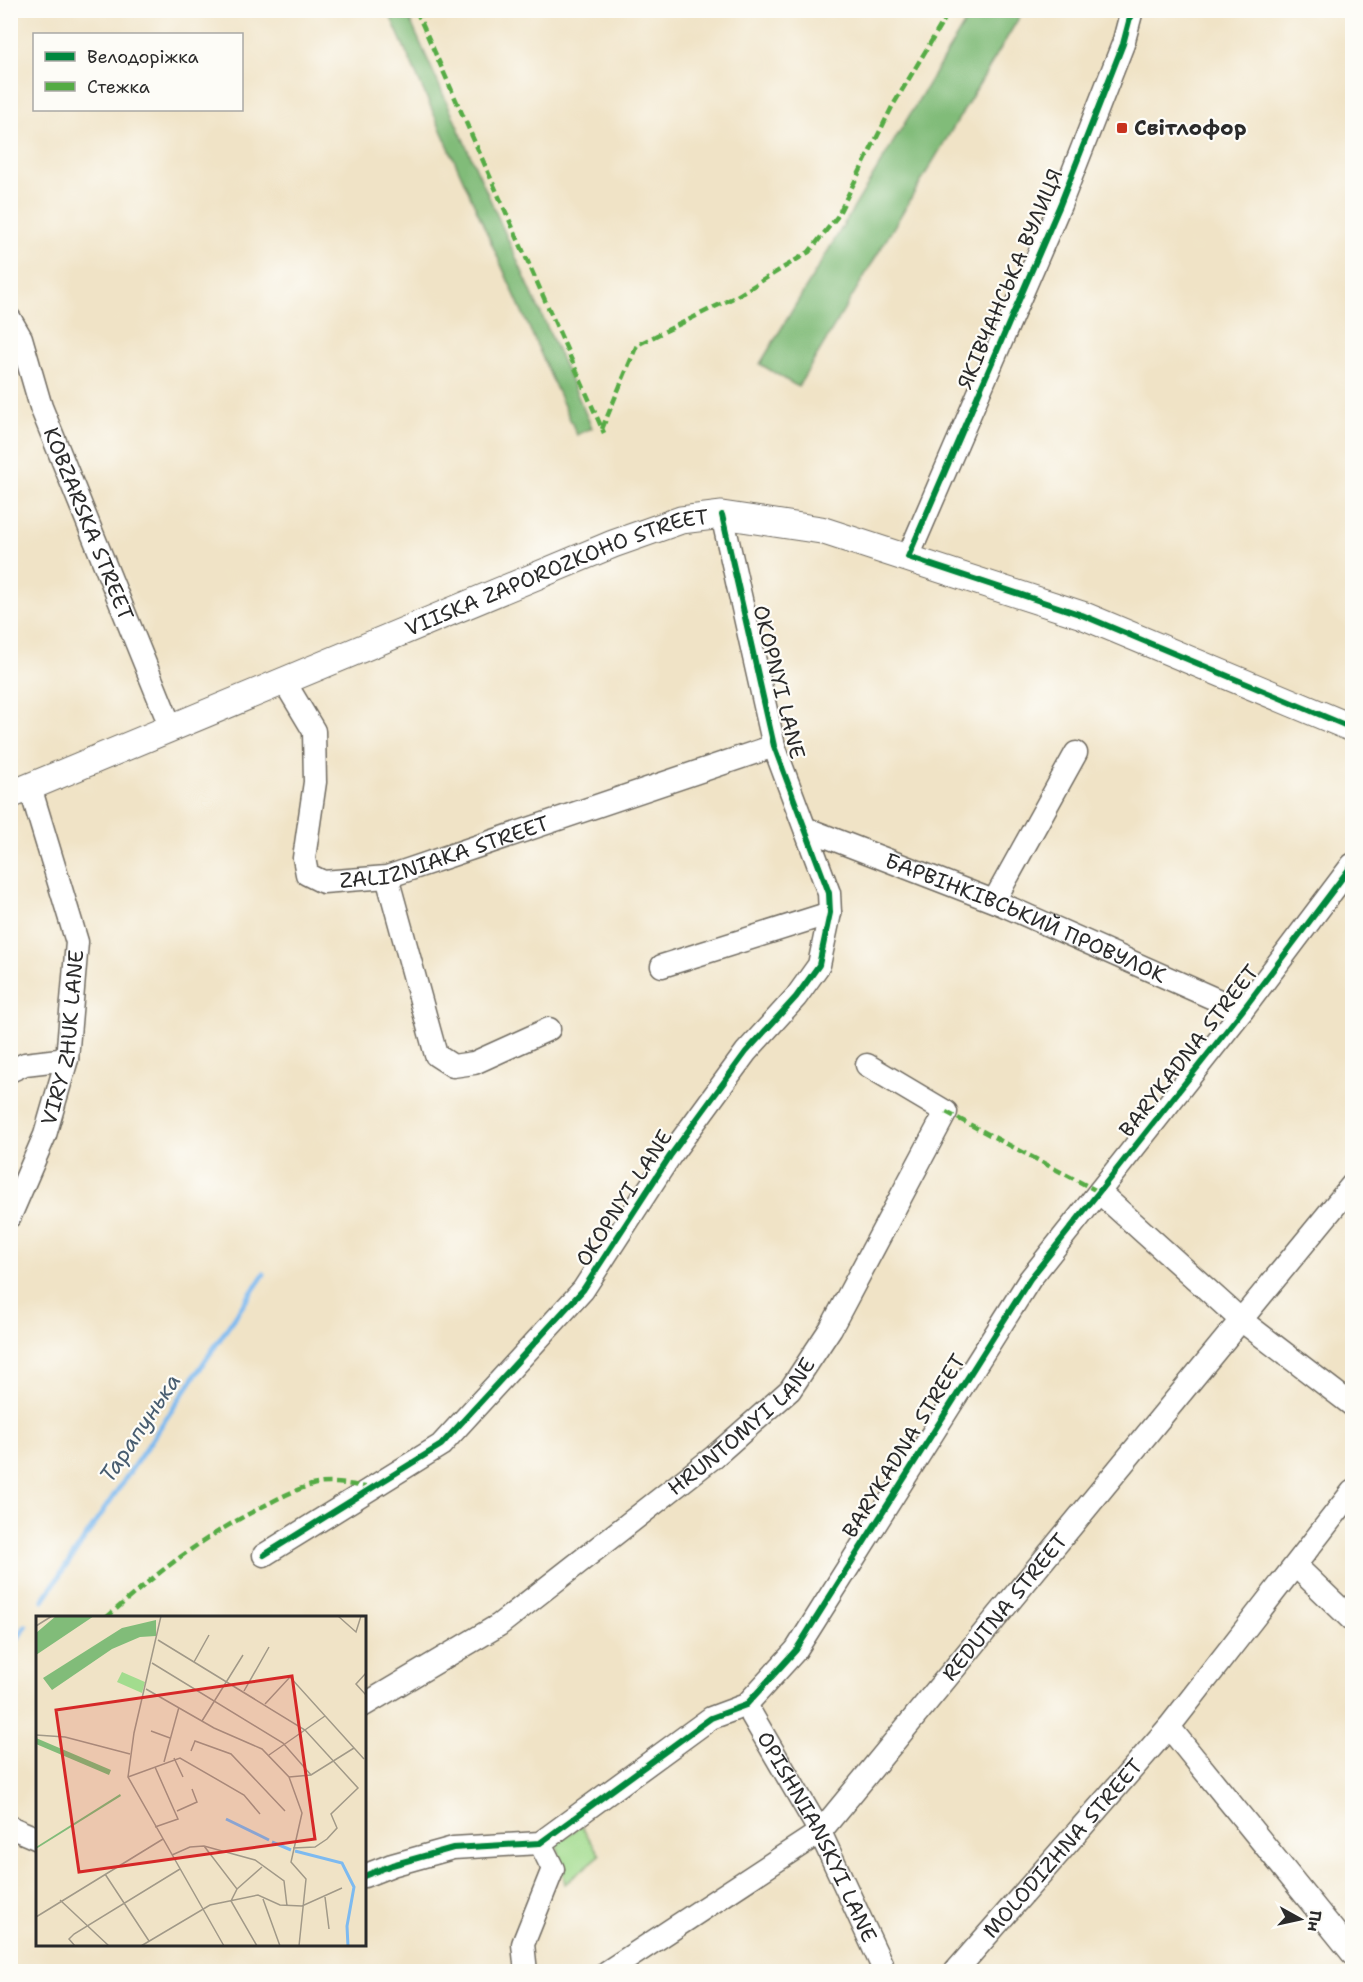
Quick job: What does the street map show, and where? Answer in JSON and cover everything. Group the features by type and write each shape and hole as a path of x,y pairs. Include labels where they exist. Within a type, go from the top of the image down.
{"street":[{"name":"ЯКІВЧАНСЬКА ВУЛИЦЯ","path":"909,557 1069,184 1124,44 1132,10"},
{"name":"KOBZARSKA STREET","path":"10,319 21,338 41,407 171,728"},
{"name":"VIISKA ZAPOROZKOHO STREET","path":"20,791 613,544 681,520 723,515 762,519 821,530 1082,615 1353,728"},
{"name":"OKOPNYI LANE","path":"264,1555 441,1445 584,1290 670,1156 746,1052 796,997 819,965 830,914 829,893 807,829 774,746 723,515"},
{"name":"ZALIZNIAKA STREET","path":"284,681 314,731 315,782 304,858 307,874 323,882 387,877 774,746"},
{"path":"994,901 1076,753"},
{"name":"VIRY ZHUK LANE","path":"10,1216 45,1135 67,1059 77,942 20,791"},
{"name":"БАРВІНКІВСЬКИЙ ПРОВУЛОК","path":"807,829 994,901 1242,1011"},
{"name":"BARYKADNA STREET","path":"540,1843 711,1718 746,1705 796,1650 1030,1279 1242,1011 1353,865"},
{"path":"387,877 436,1056 453,1066 474,1063 549,1029"},
{"path":"662,966 830,914"},
{"path":"10,1071 25,1064 67,1059"},
{"name":"HRUNTOMYI LANE","path":"366,1704 499,1624 715,1456 790,1390 831,1328 946,1112 867,1065"},
{"name":"REDUTNA STREET","path":"606,1971 820,1832 1353,1185"},
{"path":"1098,1192 1241,1320 1353,1405"},
{"name":"MOLODIZHNA STREET","path":"955,1971 1169,1727 1353,1492"},
{"path":"1296,1566 1353,1620"},
{"name":"OPISHNIANSKYI LANE","path":"746,1705 820,1832 885,1971"},
{"path":"1169,1727 1353,1953"},
{"path":"10,1827 36,1838"},
{"path":"366,1875 392,1865 453,1848 540,1843 553,1869 523,1944 526,1971"}],"green space":[{"path":"388,11 406,11 592,428 577,435"},
{"path":"972,11 1023,11 798,387 760,364"},
{"path":"581,1826 600,1855 565,1884 557,1843"}],"waterway":[{"name":"Тарапунька","path":"43,1600 264,1274"},
{"name":"Тарапунька","path":"10,1649 26,1626"}],"marked path":[{"path":"416,10 604,433"},
{"path":"602,429 637,345 737,296 809,252 837,217 892,107 950,10"},
{"path":"946,1112 1099,1192"},
{"path":"108,1616 197,1545 278,1499 312,1485 327,1483 371,1488"}],"cycle path":[{"path":"1132,10 1123,44 1060,205 908,557 1082,615 1352,728"},
{"path":"264,1555 441,1445 583,1290 670,1156 746,1052 796,997 819,965 830,913 829,893 774,746 722,515"},
{"path":"366,1875 392,1865 453,1848 540,1843 711,1718 746,1705 796,1650 1030,1279 1242,1011 1352,865"}],"place":[{"name":"Світлофор","path":"1122,128"}]}
